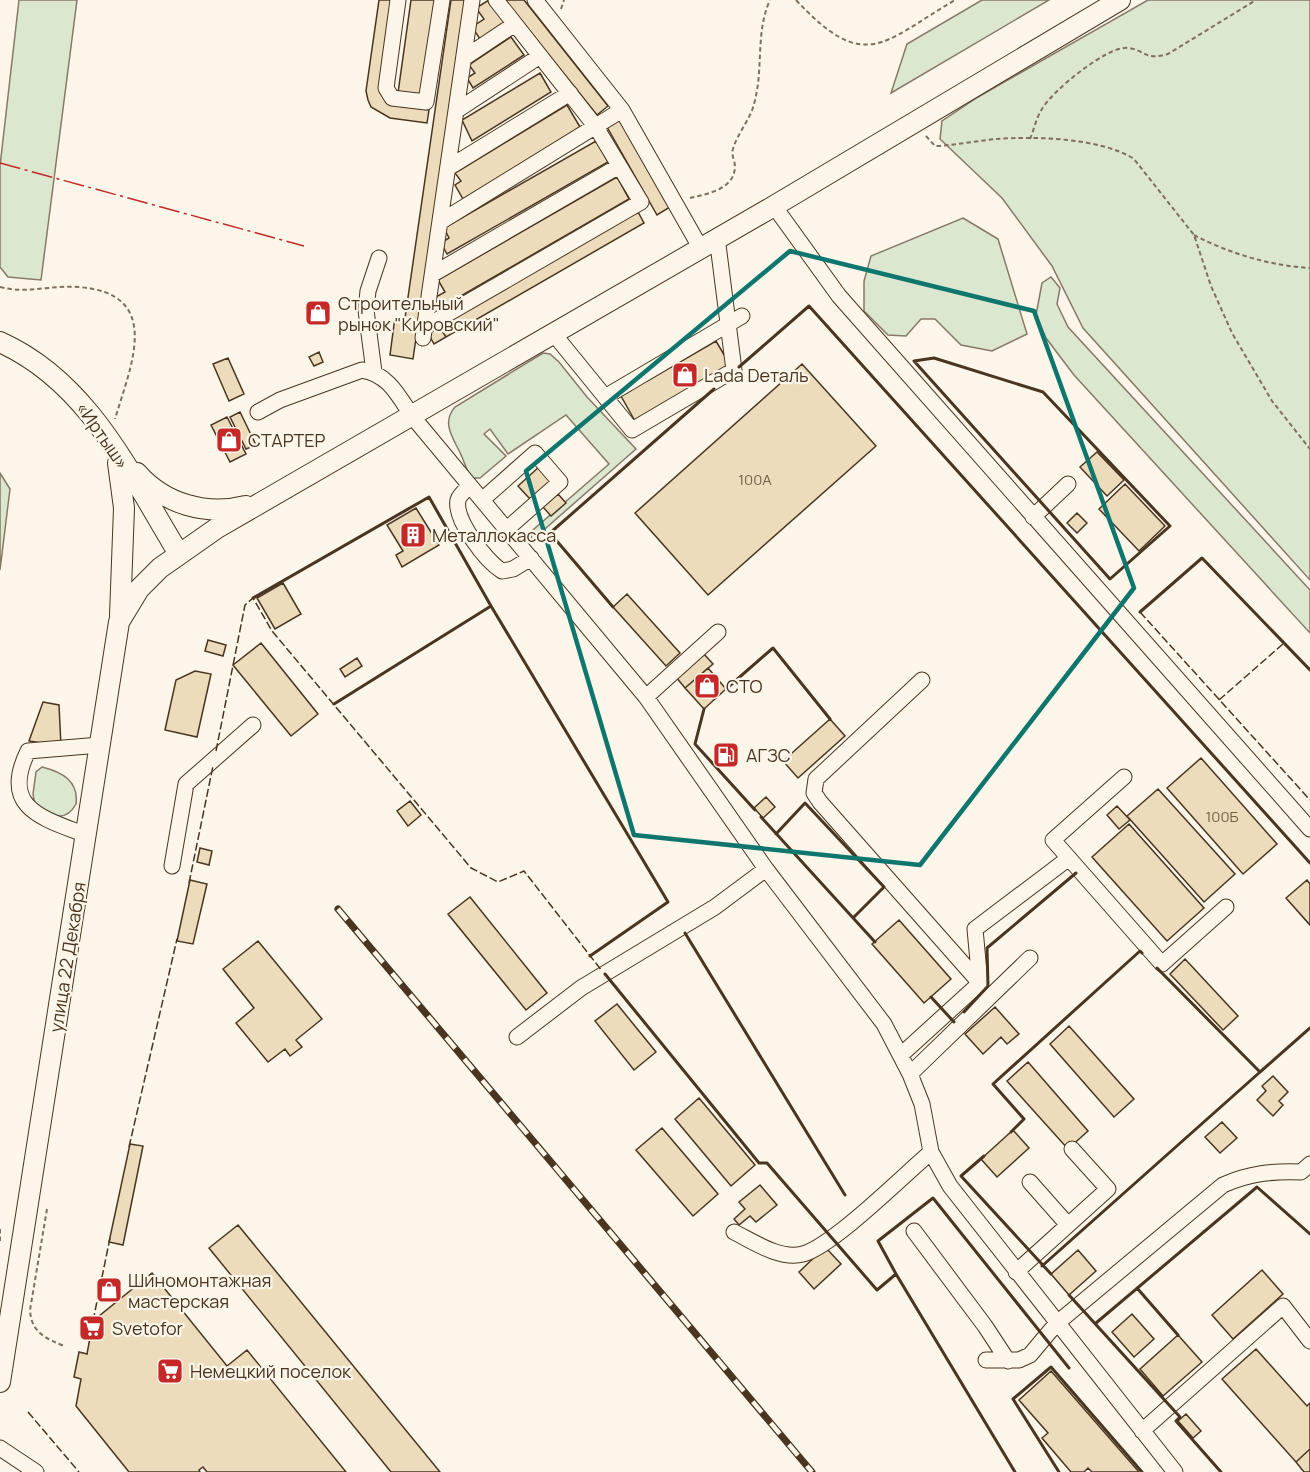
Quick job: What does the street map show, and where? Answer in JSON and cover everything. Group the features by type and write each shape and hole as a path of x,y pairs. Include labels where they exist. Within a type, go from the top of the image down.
{"main road":[{"name":"улица 22 Декабря","path":"0,1382 119,621 139,589 160,568 179,554 260,503 774,206 1120,0"},
{"name":"«Иртыш»","path":"0,342 25,353 62,382 109,439 179,554"},
{"path":"109,439 144,481 168,498 190,507 220,510 260,503"},
{"path":"109,439 122,477 124,508 124,561 119,621"}],"street":[{"path":"398,0 386,88 392,98 426,102 442,0"},
{"path":"472,0 424,332 641,202 596,127 496,0"},
{"path":"535,0 622,110 700,247"},
{"path":"464,58 515,24"},
{"path":"456,111 540,56"},
{"path":"448,168 570,93"},
{"path":"440,222 622,110"},
{"path":"433,274 619,166"},
{"path":"774,206 839,296 1033,517 1096,584 1310,829"},
{"path":"553,333 632,430 734,370 735,320 717,237"},
{"path":"374,372 366,310 368,291 379,258"},
{"path":"605,397 735,320"},
{"path":"258,412 280,400 362,370 374,372 389,381 412,416 646,697 766,869 884,1024 902,1054 922,1104 931,1152 950,1186 1174,1472"},
{"path":"482,500 535,453 560,482 507,529"},
{"path":"1033,517 1068,484"},
{"path":"470,486 459,497 458,510 462,521 490,563 502,571 513,569 531,558"},
{"path":"646,697 717,632"},
{"path":"922,680 816,779 814,793 980,982"},
{"path":"172,866 186,784 253,725"},
{"path":"86,835 38,817 20,796 18,770 28,751 100,744"},
{"path":"1124,777 1053,840 1162,964 1226,907"},
{"path":"980,982 975,929 1069,858"},
{"path":"517,1037 581,988 715,907 766,869"},
{"path":"910,1074 1030,958"},
{"path":"902,1054 980,982"},
{"path":"1016,1272 1108,1189 1072,1149"},
{"path":"734,1232 773,1252 803,1254 831,1238 931,1152"},
{"path":"986,1359 1008,1361 1030,1354 1056,1324 1223,1185 1244,1176 1268,1171 1301,1172 1310,1164"},
{"path":"1030,1182 1068,1225"},
{"path":"914,1232 985,1326 1008,1361"},
{"path":"1142,1431 1283,1306 1310,1341"},
{"path":"0,1448 36,1472"}],"path":[{"path":"675,202 716,192 732,177 735,167 733,147 742,132 756,97 761,32 770,0"},
{"path":"796,0 826,29 842,40 865,46 890,39 955,0"},
{"path":"1030,140 1042,108 1062,85 1115,49 1128,47 1154,58 1167,54 1256,0"},
{"path":"935,146 997,139 1030,140 1099,145 1120,150 1134,159 1194,235 1211,286 1232,333 1272,401 1310,449"},
{"path":"1194,235 1210,244 1267,261 1310,268"},
{"path":"0,287 14,291 77,287 103,291 121,303 134,317 136,337 127,379 109,439"},
{"path":"47,1209 30,1321 42,1337 64,1346"},
{"path":"0,1229 0,1241"}],"highlighted area":[{"path":"790,251 1034,311 1134,588 920,865 634,835 526,471"}],"green space":[{"path":"19,0 77,0 41,280 8,277 0,267 0,166"},
{"path":"982,0 1049,0 891,93 907,44"},
{"path":"1148,0 1310,0 1310,580 1083,328 1052,266 1002,198 940,139 942,121 978,97"},
{"path":"963,218 998,239 1027,334 992,351 961,345 935,319 921,319 906,336 888,335 864,311 864,281 871,256"},
{"path":"1051,277 1060,288 1057,304 1068,327 1310,590 1310,633 1074,375 1046,338 1036,315 1042,283"},
{"path":"543,353 550,354 559,362 587,397 636,449 530,542 533,530 609,464 566,415 508,454 490,429 484,434 506,456 480,478 473,478 467,471 450,432 449,420 455,407"},
{"path":"0,473 10,489 0,570"},
{"path":"42,767 68,779 75,789 76,804 67,814 52,815 35,806 33,794 36,772"}],"building":[{"path":"379,0 393,0 380,93 395,105 429,110 427,123 390,118 371,107 368,100 366,91"},
{"path":"411,0 437,0 423,97 398,93"},
{"path":"451,0 465,0 413,359 390,355 395,317 405,318"},
{"path":"489,0 504,22 480,39 472,27 484,19 476,8"},
{"path":"505,0 524,0 608,106 597,115"},
{"path":"511,37 524,55 473,88 467,78 475,73 469,65"},
{"path":"540,73 551,92 472,141 462,120"},
{"path":"567,105 580,127 463,199 455,185 461,181 455,173"},
{"path":"620,120 670,207 657,215 607,127"},
{"path":"596,141 608,162 447,254 441,243 449,238 444,228"},
{"path":"617,177 629,199 440,308 434,298 445,292 438,280"},
{"path":"638,212 644,223 446,337 439,326"},
{"path":"439,326 446,337 434,344 428,333"},
{"path":"716,341 730,365 635,421 621,396 630,391 628,387 644,377 647,381"},
{"path":"319,352 323,362 314,366 309,357"},
{"path":"228,358 244,394 229,401 213,364"},
{"path":"802,364 876,446 708,595 635,513"},
{"path":"240,412 256,445 246,449 230,417"},
{"name":"СТАРТЕР","path":"227,417 246,454 230,462 211,425"},
{"path":"1097,452 1124,480 1107,496 1080,467"},
{"path":"540,466 552,480 548,483 558,494 543,507 533,497 530,499 518,486"},
{"path":"1125,484 1165,526 1139,551 1099,509"},
{"path":"558,494 566,503 551,516 543,507"},
{"name":"Металлокасса","path":"416,508 439,545 402,567 396,555 403,551 387,525"},
{"path":"1077,513 1087,523 1077,533 1067,523"},
{"path":"283,583 301,614 275,629 257,598"},
{"path":"627,594 680,653 666,666 613,607"},
{"path":"208,640 226,645 223,656 205,651"},
{"path":"261,643 318,714 291,736 233,665"},
{"path":"703,653 713,664 685,688 676,677"},
{"path":"357,658 362,666 345,677 340,669"},
{"path":"708,668 726,689 704,709 685,688"},
{"path":"195,671 211,674 197,737 165,730 176,680"},
{"path":"43,702 59,705 61,746 29,741"},
{"path":"830,719 845,736 798,778 783,761"},
{"path":"1201,758 1277,844 1243,874 1167,788"},
{"path":"1158,789 1235,874 1204,902 1127,816"},
{"path":"766,797 775,807 763,818 754,808"},
{"path":"410,801 421,815 408,826 397,811"},
{"path":"1117,806 1130,820 1119,829 1107,815"},
{"path":"1129,824 1204,908 1167,941 1092,857"},
{"path":"200,848 212,851 209,865 197,862"},
{"path":"190,880 207,884 193,944 177,941"},
{"path":"1307,880 1310,884 1310,925 1286,898"},
{"path":"470,897 547,993 526,1010 448,914"},
{"path":"899,920 951,979 924,1003 872,944"},
{"path":"258,941 322,1019 296,1040 302,1047 290,1056 285,1049 268,1062 236,1023 254,1008 223,969"},
{"path":"1185,959 1238,1016 1223,1030 1170,974"},
{"path":"617,1004 656,1052 634,1070 595,1021"},
{"path":"995,1007 1019,1034 1007,1044 1001,1037 983,1054 965,1034"},
{"path":"1069,1026 1134,1099 1114,1117 1050,1044"},
{"path":"1028,1062 1088,1131 1068,1149 1007,1081"},
{"path":"1273,1076 1288,1092 1279,1101 1283,1105 1273,1116 1257,1100 1266,1091 1262,1086"},
{"path":"699,1098 755,1165 731,1186 675,1119"},
{"path":"1222,1122 1237,1138 1220,1153 1205,1137"},
{"path":"662,1128 718,1194 693,1216 636,1150"},
{"path":"1013,1130 1029,1148 997,1177 981,1159"},
{"path":"130,1144 143,1146 123,1245 109,1242"},
{"path":"760,1185 777,1205 756,1222 750,1216 739,1225 734,1219 745,1209 739,1202"},
{"path":"238,1225 440,1472 391,1472 209,1248"},
{"path":"825,1247 841,1264 814,1289 799,1272"},
{"path":"1078,1250 1096,1271 1069,1295 1051,1274"},
{"path":"1262,1270 1283,1294 1233,1339 1212,1315"},
{"name":"Немецкий поселок","path":"152,1273 227,1366 247,1350 346,1472 207,1472 203,1467 199,1470 200,1472 129,1472 76,1406 81,1379 74,1377 79,1352 87,1354 93,1321"},
{"name":"Шиномонтажная мастерская","path":"107,1281 115,1281 111,1300 103,1298"},
{"path":"1132,1314 1154,1339 1134,1357 1112,1332"},
{"path":"1178,1335 1202,1362 1163,1396 1140,1369"},
{"path":"1256,1349 1307,1406 1310,1403 1310,1449 1296,1462 1222,1379"},
{"path":"1051,1371 1139,1472 1092,1472 1088,1468 1084,1472 1071,1472 1042,1438 1048,1433 1019,1400"},
{"path":"1186,1414 1201,1431 1193,1438 1178,1421"},
{"path":"1310,1449 1310,1472 1304,1472 1296,1462"}],"railway":[{"path":"338,909 812,1472"}],"fence":[{"path":"216,751 245,605 253,598 272,631 471,868 498,882 524,871 602,971"},
{"path":"1140,612 1310,800"},
{"path":"1219,700 1284,643"},
{"path":"189,883 213,766"},
{"path":"129,1147 177,939"},
{"path":"93,1321 110,1238"},
{"path":"28,1412 79,1472"}],"wall":[{"path":"739,367 809,306 1310,863"},
{"path":"934,358 1043,392 1170,526 1110,579 914,361 934,358"},
{"path":"613,607 550,533 714,389"},
{"path":"253,598 429,497 491,606 334,704"},
{"path":"1140,612 1202,558 1310,670"},
{"path":"491,606 668,902 590,956"},
{"path":"726,689 773,648 830,719"},
{"path":"704,709 695,744 755,810"},
{"path":"776,834 805,803 884,887 853,918"},
{"path":"761,817 875,942"},
{"path":"964,1012 988,986 987,948 1076,873"},
{"path":"685,933 845,1195"},
{"path":"1011,1132 1024,1119 993,1084 1140,951 1142,953"},
{"path":"1042,1266 1260,1072 1157,968"},
{"path":"605,974 759,1163 767,1163 877,1290 896,1274 1015,1472"},
{"path":"931,997 954,1022"},
{"path":"1260,1072 1310,1028"},
{"path":"984,1156 961,1176 1051,1274"},
{"path":"1096,1323 1257,1187 1310,1234"},
{"path":"896,1274 878,1241 933,1198 1069,1368"},
{"path":"1137,1288 1178,1335"},
{"path":"1069,1295 1180,1417 1176,1421 1221,1472"},
{"path":"1059,1472 1013,1399 1051,1367 1142,1472"}],"power":[{"path":"0,163 304,246"}],"place":[{"name":"Строительный рынок \"Кировский\"","path":"318,313"},
{"name":"Lada Dеталь","path":"685,375"},
{"name":"СТАРТЕР","path":"229,440"},
{"name":"Металлокасса","path":"413,535"},
{"name":"СТО","path":"707,686"},
{"name":"АГЗС","path":"726,755"},
{"name":"Шиномонтажная мастерская","path":"109,1290"},
{"name":"Svetofor","path":"92,1328"},
{"name":"Немецкий поселок","path":"170,1371"}]}
